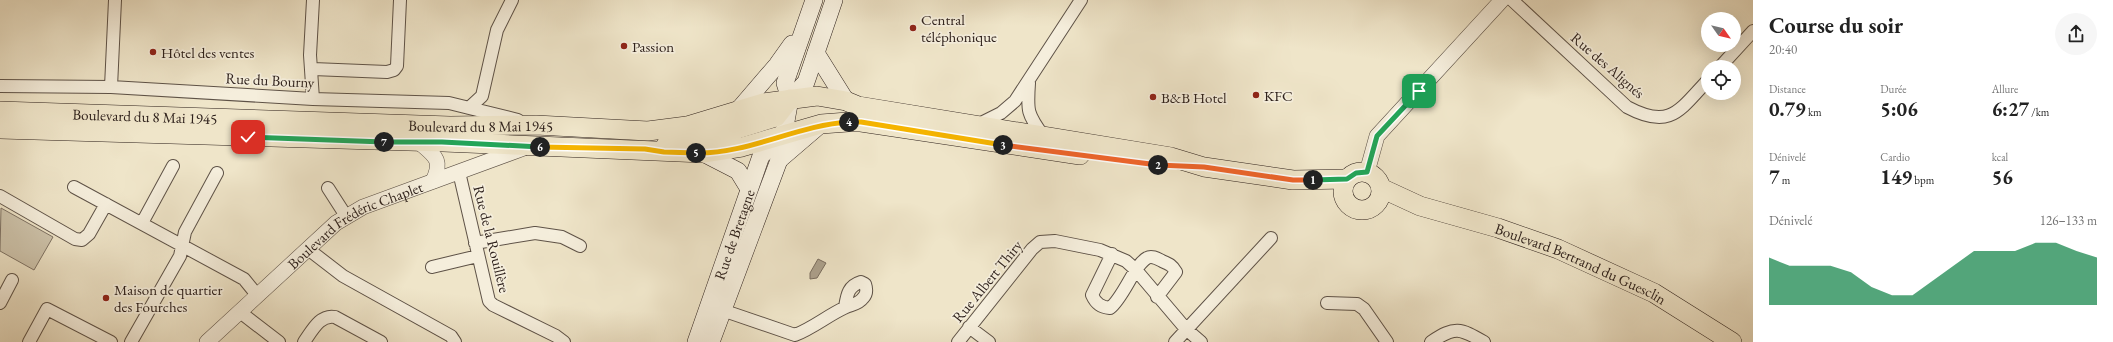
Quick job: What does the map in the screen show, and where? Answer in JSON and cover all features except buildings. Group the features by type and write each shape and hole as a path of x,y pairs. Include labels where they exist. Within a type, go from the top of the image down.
{"main road":[{"name":"Rue de Bretagne","path":"711,342 779,160 790,99 785,84 814,0"},
{"path":"645,149 728,132 776,117 806,82 834,0"},
{"path":"805,24 777,66 740,108 783,135 821,124 861,122 930,134 1097,158 1172,167 1204,167 1293,180 1347,179 1356,173 1367,172 1376,178 1382,188 1379,200 1370,209 1364,211 1353,208 1345,201 1293,180"},
{"path":"816,53 852,103"},
{"path":"790,99 817,96 976,126 1171,157 1204,167"},
{"name":"Boulevard du 8 Mai 1945","path":"0,111 450,126 536,125 648,132 687,126 740,108 790,99"},
{"path":"783,135 801,121 817,113 830,108 852,103"},
{"path":"779,160 821,124"},
{"name":"Boulevard du 8 Mai 1945","path":"0,129 420,142 527,147 645,149 664,152 703,153 742,147 783,135"},
{"name":"Rue de Bretagne","path":"696,342 761,156 783,135"},
{"path":"703,153 738,170 749,188"},
{"path":"1345,201 1343,190 1347,179"},
{"name":"Boulevard Bertrand du Guesclin","path":"1382,188 1420,206 1498,228 1558,249 1654,293 1725,338"},
{"name":"Boulevard Bertrand du Guesclin","path":"1370,209 1420,206"}],"street":[{"path":"111,87 114,0"},
{"path":"313,0 310,55 313,69 313,99"},
{"path":"313,69 387,72 394,70 397,66 400,0"},
{"path":"469,108 482,96 497,30 512,0"},
{"path":"976,126 1007,108 1029,82 1081,0"},
{"path":"1367,172 1377,136 1502,0"},
{"name":"Rue des Alignés","path":"1512,0 1627,107 1643,116 1661,118 1668,116 1682,108 1701,88"},
{"path":"1726,60 1753,31"},
{"path":"486,82 489,104 495,114"},
{"path":"1029,82 1027,108 1030,118 1044,137"},
{"name":"Rue du Bourny","path":"0,86 111,87 313,99 449,104 536,125"},
{"path":"420,142 433,154 438,162 439,169 433,180"},
{"name":"Boulevard Frédéric Chaplet","path":"207,342 336,223 346,216 363,207 433,180 527,147"},
{"path":"142,224 173,166"},
{"name":"Rue de la Rouillère","path":"459,172 489,301 493,305 556,336 564,342"},
{"path":"131,342 180,256 184,232 217,173"},
{"path":"74,187 182,244 244,279 257,295"},
{"path":"328,188 346,216"},
{"path":"0,196 75,239 82,240 89,234 106,204"},
{"path":"475,242 535,233 562,237 580,246"},
{"path":"1175,342 1271,238"},
{"name":"Rue Albert Thiry","path":"958,342 1032,249 1040,242 1055,241 1100,250 1126,261 1136,270 1157,297 1186,329 1201,342"},
{"path":"308,249 342,276 451,336 455,342"},
{"path":"1112,254 1092,296 1095,302 1102,307 1110,308 1116,303 1136,270 1147,258 1152,257 1173,266 1176,272 1157,297"},
{"path":"432,267 478,256"},
{"path":"0,303 12,280"},
{"path":"1327,303 1358,304 1364,309 1387,342"},
{"path":"722,310 795,335 813,328 845,307"},
{"path":"29,342 48,309 110,342"},
{"path":"240,312 279,342"},
{"path":"304,342 321,320 329,316 335,317 381,342"},
{"path":"970,327 989,342"},
{"path":"1431,342 1453,330 1464,331 1484,342"}],"shaded area":[{"path":"1,208 53,237 34,270 0,251"},
{"path":"818,259 826,263 817,278 810,279 810,273"}],"place":[{"name":"Central téléphonique","path":"913,28"},
{"name":"Passion","path":"624,46"},
{"name":"Hôtel des ventes","path":"153,52"},
{"name":"KFC","path":"1256,95"},
{"name":"B&B Hotel","path":"1153,97"},
{"name":"Maison de quartier des Fourches","path":"106,298"}],"route":[{"path":"248,137 442,142 527,147 645,149 664,152 703,153 742,147 821,124 861,122 1050,152 1172,167 1204,167 1293,180 1347,179 1356,173 1367,172 1377,136 1419,91"}]}
